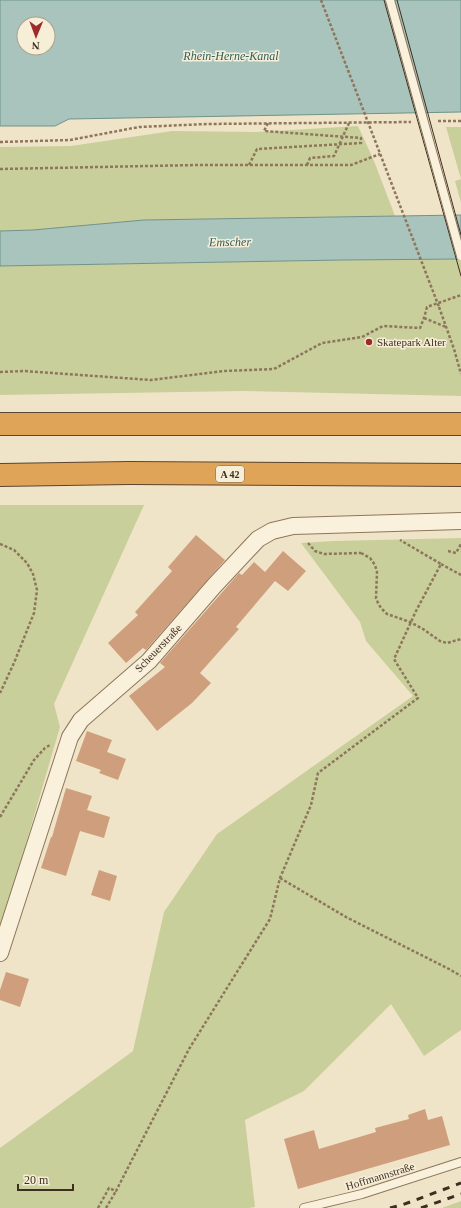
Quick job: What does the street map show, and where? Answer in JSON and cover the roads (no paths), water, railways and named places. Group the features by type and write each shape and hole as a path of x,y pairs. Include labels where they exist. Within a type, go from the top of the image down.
{"highway":[{"path":"0,424 461,424"},
{"name":"A 42","path":"0,475 461,475"}],"street":[{"name":"Scheuerstraße","path":"0,953 70,737 81,720 149,660 214,586 258,539 272,531 293,526 380,522 461,521"}],"lane":[{"path":"390,0 461,256"},
{"name":"Hoffmannstraße","path":"304,1208 362,1194 461,1162"}],"water":[{"name":"Rhein-Herne-Kanal","path":"0,0 461,0 461,112 69,119 55,126 0,126"},
{"name":"Emscher","path":"461,215 461,259 0,266 0,231 33,230 144,220"}],"tram line":[{"path":"384,0 461,276"},
{"path":"397,0 461,235"}],"railway":[{"path":"390,1208 461,1183"},
{"path":"421,1208 461,1194"}],"place":[{"name":"Skatepark Alter","path":"369,342"}]}
